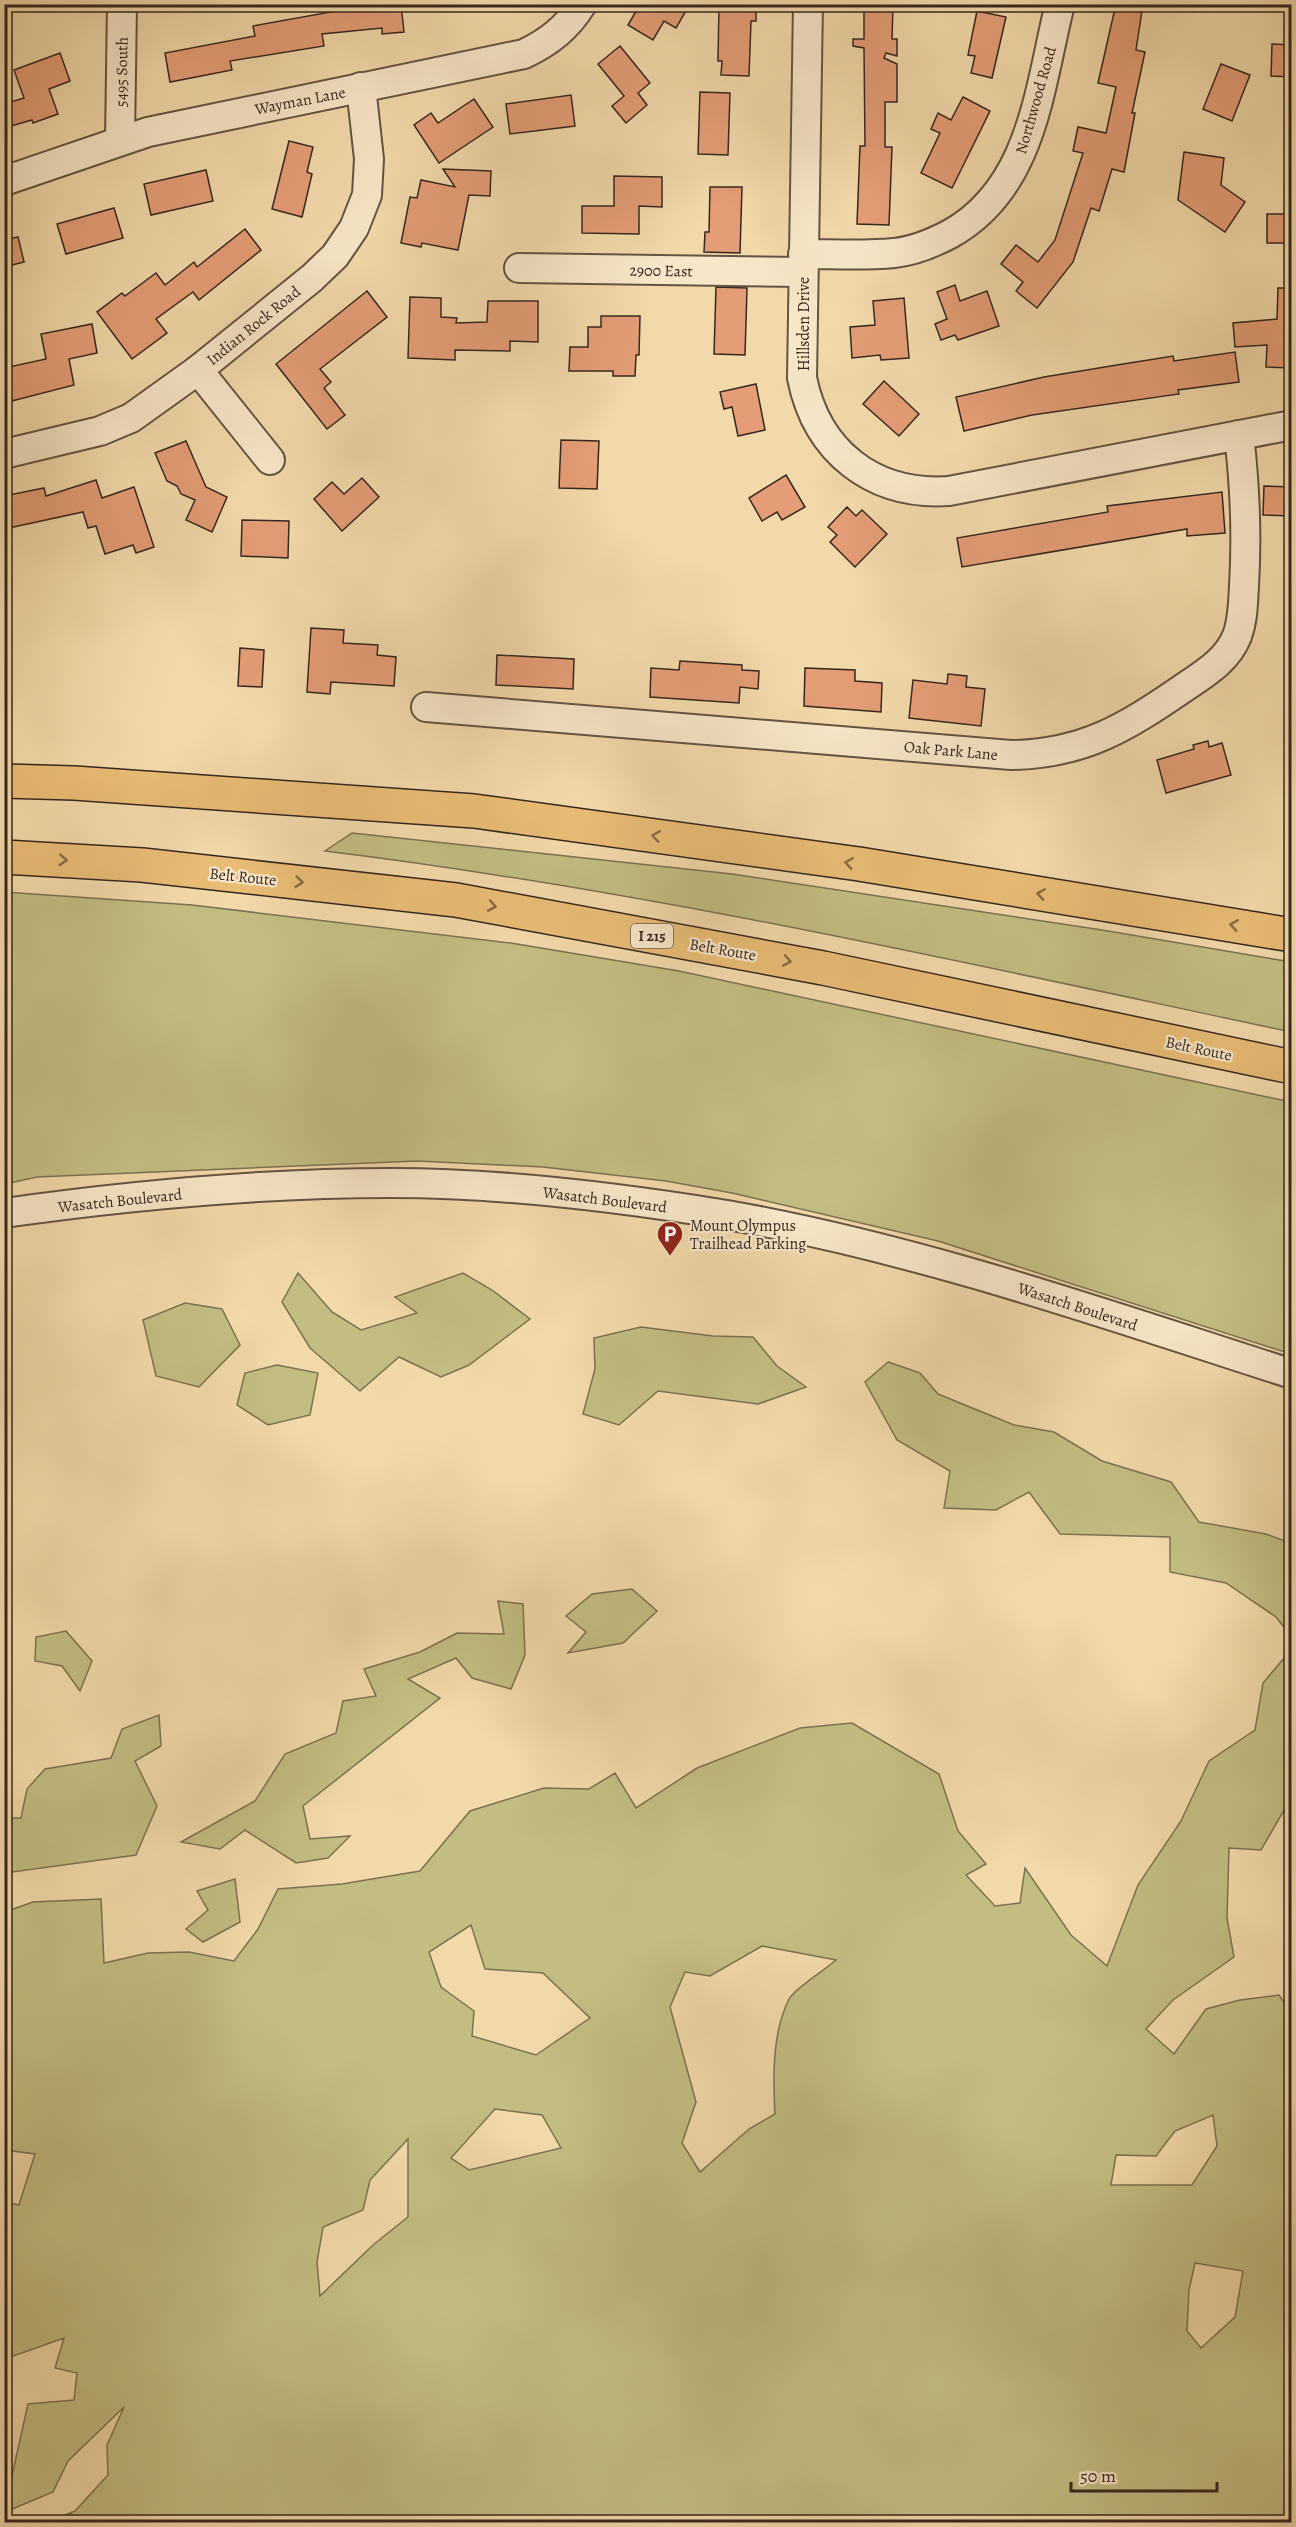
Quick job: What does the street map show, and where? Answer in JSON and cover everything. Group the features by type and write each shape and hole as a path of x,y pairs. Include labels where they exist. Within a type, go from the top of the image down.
{"highway":[{"path":"4,781 74,783 474,811 859,864 1292,935"},
{"name":"Belt Route","path":"4,856 142,865 456,900 823,968 1292,1067"}],"street":[{"name":"5495 South","path":"120,140 122,4"},
{"name":"Wayman Lane","path":"4,181 120,140 177,125 524,54 552,39 565,28 582,4"},
{"name":"Hillsden Drive","path":"808,4 802,378 817,424 841,454 884,483 917,491 965,489 1292,425"},
{"name":"Northwood Road","path":"803,263 905,251 933,244 964,226 990,205 1009,178 1024,150 1060,4"},
{"name":"Indian Rock Road","path":"4,454 84,436 116,426 146,409 312,278 335,256 362,212 369,177 361,87"},
{"name":"2900 East","path":"519,268 803,263"},
{"path":"198,369 270,460"},
{"name":"Oak Park Lane","path":"426,707 1011,755 1035,754 1081,746 1119,731 1144,715 1218,664 1232,646 1241,624 1246,551 1239,435"},
{"name":"Wasatch Boulevard","path":"4,1213 167,1194 371,1183 485,1186 619,1200 739,1218 922,1259 1036,1292 1292,1374"}],"shaded area":[{"path":"352,833 732,874 1102,930 1291,962 1291,1032 931,955 690,908 447,867 325,851"},
{"path":"4,892 192,905 511,943 679,971 1291,1102 1291,1354 938,1241 732,1193 666,1181 543,1167 417,1161 37,1177 5,1184"},
{"path":"298,1273 332,1312 361,1330 417,1313 395,1297 463,1273 492,1290 530,1319 469,1365 441,1377 399,1357 360,1391 310,1348 282,1302"},
{"path":"185,1303 222,1309 240,1345 199,1387 156,1376 143,1320"},
{"path":"641,1327 713,1336 753,1337 777,1366 806,1387 758,1404 658,1391 619,1425 583,1414 595,1369 594,1338"},
{"path":"888,1362 920,1373 938,1394 1014,1425 1054,1432 1102,1461 1171,1482 1199,1522 1266,1534 1291,1543 1291,1636 1276,1617 1226,1583 1170,1572 1170,1537 1060,1534 1029,1492 996,1510 944,1508 950,1471 897,1440 865,1382"},
{"path":"277,1365 318,1373 310,1415 268,1425 237,1405 245,1373"},
{"path":"632,1589 657,1611 623,1643 568,1653 586,1632 566,1616 592,1594"},
{"path":"498,1601 523,1604 525,1655 511,1689 472,1678 456,1658 408,1679 440,1698 303,1806 310,1839 350,1836 328,1858 296,1863 245,1830 220,1849 181,1842 255,1801 285,1754 336,1733 343,1701 376,1696 364,1669 420,1652 457,1633 504,1634"},
{"path":"66,1631 92,1661 80,1691 62,1666 35,1661 36,1637"},
{"path":"1291,1650 1291,1798 1261,1850 1229,1848 1227,1918 1234,1957 1173,2000 1146,2029 1174,2054 1206,2009 1240,2000 1279,1995 1291,2013 1291,2522 49,2522 75,2511 108,2475 107,2445 124,2407 68,2461 53,2492 5,2512 5,2490 9,2489 28,2404 74,2400 77,2373 55,2368 64,2338 5,2359 5,2202 19,2205 35,2154 5,2150 5,1912 33,1902 101,1899 104,1963 148,1953 189,1952 234,1961 258,1929 278,1889 342,1884 420,1871 470,1811 544,1788 589,1789 615,1773 636,1808 697,1768 800,1728 852,1723 939,1774 958,1831 986,1864 966,1875 995,1906 1020,1903 1025,1868 1071,1935 1107,1966 1138,1885 1181,1821 1209,1761 1255,1730 1263,1683","holes":["471,1925 485,1969 543,1973 590,2018 536,2055 472,2036 474,2011 441,1987 429,1952","762,1946 836,1960 792,1995 783,2012 775,2055 775,2114 749,2129 700,2172 682,2143 696,2102 670,2007 685,1972 710,1976","495,2109 542,2115 561,2148 469,2170 451,2158","1213,2115 1217,2146 1192,2185 1111,2185 1116,2155 1156,2156 1175,2131","408,2139 408,2217 373,2245 320,2296 317,2262 323,2227 363,2210 370,2180","1195,2263 1243,2271 1235,2317 1201,2348 1187,2331 1189,2290"]},
{"path":"159,1715 161,1746 135,1761 157,1806 136,1855 5,1873 5,1818 21,1818 27,1789 45,1769 111,1758 122,1729"},
{"path":"235,1879 240,1922 203,1942 186,1929 208,1910 197,1891"}],"building":[{"path":"341,4 401,4 404,32 382,34 382,28 322,34 324,46 230,61 232,70 170,82 165,53 255,36 253,26 342,10"},
{"path":"637,4 690,4 676,28 664,21 653,40 628,25 639,6"},
{"path":"719,4 756,4 756,21 751,21 749,76 721,75 722,61 718,61"},
{"path":"864,4 893,4 892,39 897,39 897,56 886,53 884,58 897,64 897,102 885,102 885,147 892,147 889,225 857,224 860,146 865,146 864,48 853,46 853,39 864,39"},
{"path":"1116,4 1143,4 1136,50 1145,52 1132,113 1135,113 1124,172 1112,169 1099,211 1091,208 1073,262 1037,308 1016,291 1023,282 1001,264 1016,245 1038,262 1055,240 1083,153 1073,151 1078,127 1106,133 1116,87 1098,83"},
{"path":"977,11 1006,17 992,78 971,73 975,56 968,55"},
{"path":"1272,44 1292,45 1292,77 1271,76"},
{"path":"620,46 650,83 638,93 647,105 626,123 612,106 624,96 598,64"},
{"path":"60,53 70,81 49,89 58,114 33,123 32,120 4,128 4,104 24,98 14,70"},
{"path":"1221,64 1250,75 1232,121 1203,109"},
{"path":"700,92 730,93 728,155 698,154"},
{"path":"571,95 575,126 510,134 506,104"},
{"path":"963,97 990,111 952,188 921,173 940,133 931,129 938,113 951,120"},
{"path":"474,99 493,127 439,163 414,125 431,113 438,123"},
{"path":"289,141 313,147 307,172 312,174 302,217 272,209"},
{"path":"1184,152 1224,158 1221,185 1245,202 1225,232 1178,200"},
{"path":"443,169 491,171 490,196 469,195 458,250 422,243 421,247 401,243 410,197 417,198 421,180 455,187"},
{"path":"206,170 213,201 151,215 144,184"},
{"path":"614,176 662,177 662,207 639,206 639,234 582,233 582,206 614,206"},
{"path":"710,187 742,187 740,253 704,252 705,232 709,232"},
{"path":"114,208 123,238 66,254 57,224"},
{"path":"1267,214 1292,214 1292,243 1267,243"},
{"path":"245,229 261,250 199,300 193,292 156,319 167,333 132,359 97,312 122,293 125,296 156,273 165,285 194,262 197,267"},
{"path":"18,237 24,262 4,267 4,240"},
{"path":"955,285 960,301 987,291 999,326 958,340 955,335 941,340 935,324 947,319 937,292"},
{"path":"716,287 747,288 745,355 714,354"},
{"path":"1278,288 1292,288 1292,368 1266,367 1267,345 1235,347 1233,323 1277,319"},
{"path":"367,291 387,317 320,369 331,382 324,388 345,415 327,429 276,364"},
{"path":"410,297 441,298 441,317 457,318 456,323 487,322 488,301 538,301 538,342 510,341 510,351 455,350 455,360 408,358"},
{"path":"904,298 909,358 881,360 880,355 852,358 850,327 875,325 873,301"},
{"path":"601,316 640,316 639,355 636,355 635,376 613,376 613,371 569,371 570,347 588,347 588,327 601,327"},
{"path":"92,324 97,353 69,359 74,385 4,403 4,368 46,359 41,334"},
{"path":"1235,352 1239,382 1178,390 1179,394 1032,415 964,431 956,397 1044,377 1117,365 1173,356 1174,361"},
{"path":"884,381 919,414 899,436 863,404"},
{"path":"756,384 765,430 738,436 732,407 724,409 720,392"},
{"path":"561,440 599,441 597,489 559,488"},
{"path":"186,441 206,487 227,497 212,532 186,520 195,500 181,494 177,486 167,481 155,453"},
{"path":"786,475 805,507 782,520 777,512 762,521 749,498"},
{"path":"362,478 379,497 342,531 314,499 332,482 344,494"},
{"path":"96,480 102,498 134,487 154,547 136,553 133,545 105,554 96,526 88,528 83,512 4,529 4,496 44,488 46,496"},
{"path":"1264,486 1292,487 1292,516 1263,515"},
{"path":"1222,492 1225,533 1187,536 1187,529 962,567 957,538 1108,512 1107,506"},
{"path":"847,507 856,516 862,510 887,534 855,567 830,542 837,535 828,527"},
{"path":"242,520 289,521 288,558 241,556"},
{"path":"311,628 344,630 343,643 378,645 377,655 396,657 394,686 331,682 330,694 307,692"},
{"path":"240,648 264,650 262,687 238,686"},
{"path":"497,655 574,659 573,689 496,685"},
{"path":"680,661 742,665 742,670 759,671 758,689 740,687 739,703 650,697 651,668 679,670"},
{"path":"805,668 855,670 855,681 882,683 881,712 804,706"},
{"path":"948,674 967,676 966,687 985,689 981,726 909,718 913,680 947,684"},
{"path":"1208,741 1209,747 1222,743 1231,775 1166,793 1157,760 1194,749 1193,745"}],"place":[{"name":"Mount Olympus Trailhead Parking","path":"670,1257"}]}
